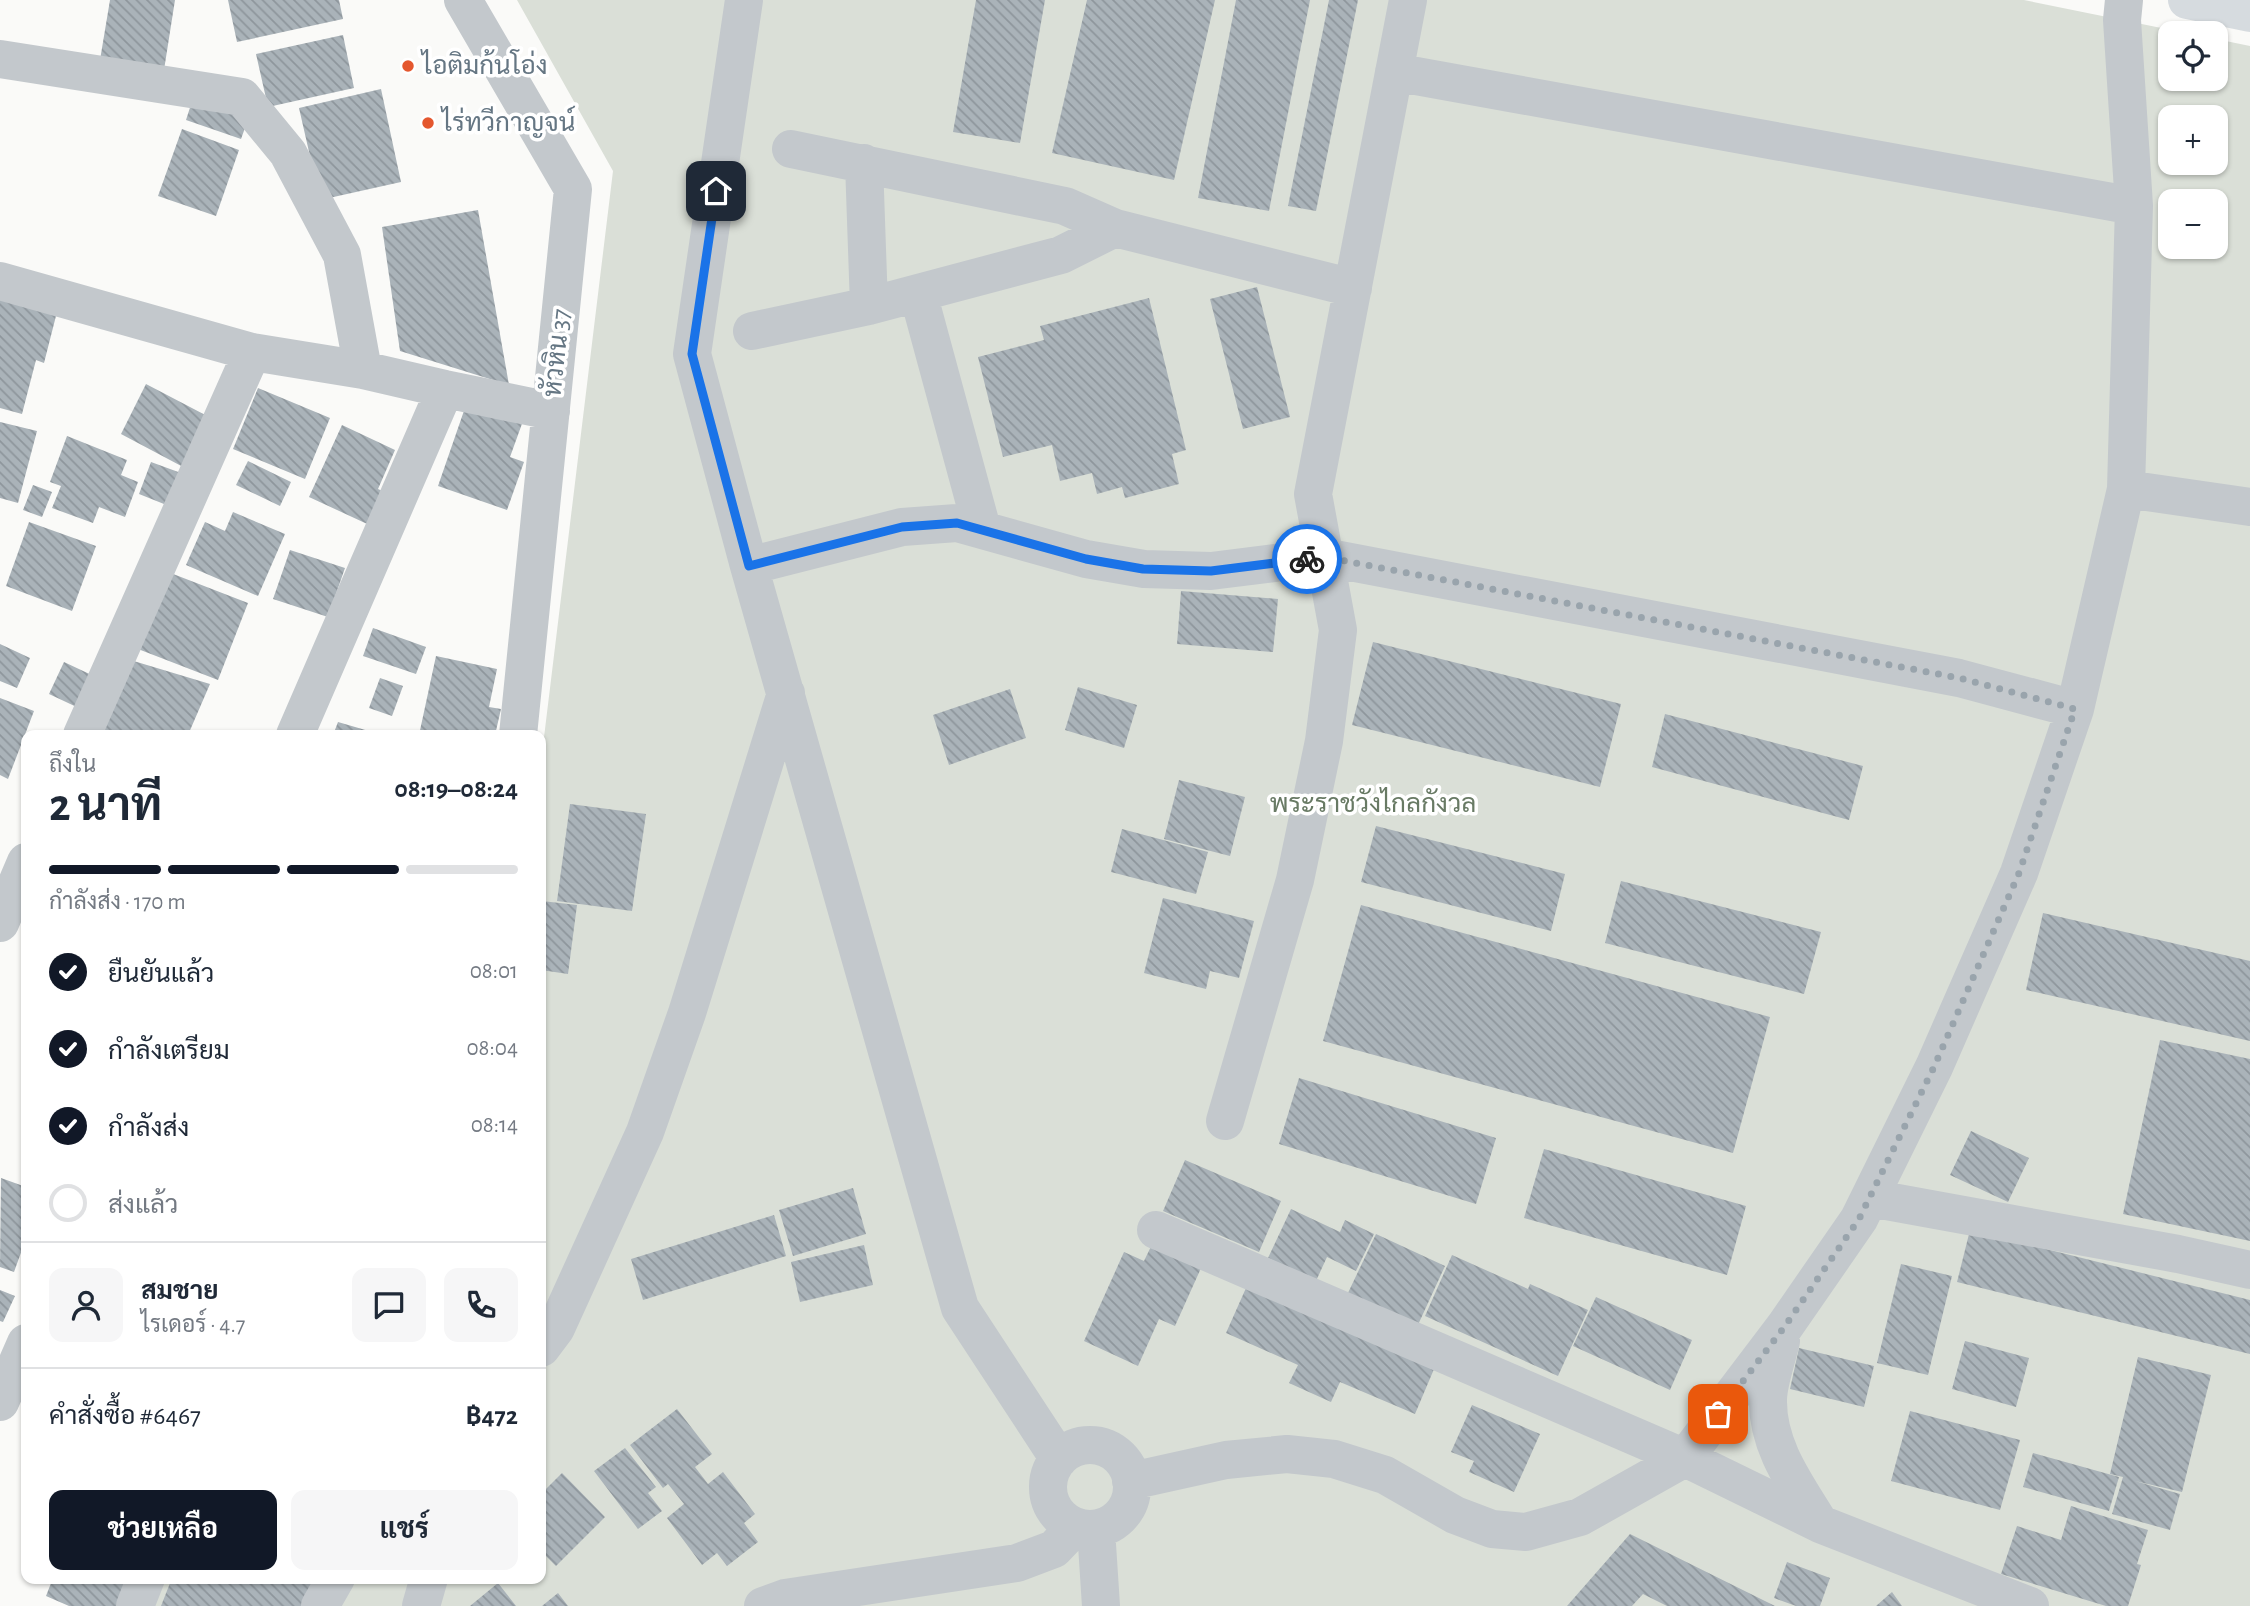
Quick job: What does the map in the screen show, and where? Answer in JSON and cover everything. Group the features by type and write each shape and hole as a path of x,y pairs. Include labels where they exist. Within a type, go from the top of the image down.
{"main road":[{"path":"2187,0 2250,13"}],"street":[{"name":"หัวหิน 37","path":"463,0 573,189 518,730"},
{"path":"744,0 692,354 749,566 960,1308 1059,1459"},
{"path":"1225,1121 1295,880 1324,741 1338,630 1313,494 1408,0"},
{"path":"1131,1481 1226,1460 1287,1454 1334,1459 1385,1475 1455,1515 1492,1529 1526,1532 1580,1517 1685,1458 1785,1326 1859,1219 1934,1067 2019,873 2075,709 2126,489 2134,206 2122,20 2124,0"},
{"path":"0,59 242,97 288,153 342,255 363,370"},
{"path":"1394,72 2134,206"},
{"path":"791,149 1065,206 1115,228 1353,288"},
{"path":"864,163 869,306"},
{"path":"751,331 869,306 1061,255 1115,228"},
{"path":"0,281 252,352 363,370 551,411"},
{"path":"918,293 982,529"},
{"path":"84,730 252,352"},
{"path":"297,730 445,390"},
{"path":"2126,489 2250,507"},
{"path":"749,566 902,527 957,523 1086,559 1143,569 1211,571 1324,557 1959,678 2075,709"},
{"path":"546,1341 556,1328 646,1132 687,1013 786,693"},
{"path":"0,923 21,874"},
{"path":"1870,1198 2178,1254 2250,1270"},
{"path":"1156,1230 1685,1458 1820,1524 2030,1606"},
{"path":"1785,1326 1768,1399 1773,1441 1820,1524"},
{"path":"0,1402 21,1354"},
{"path":"762,1606 785,1598 1017,1563 1054,1549 1085,1528 1118,1519 1126,1510 1130,1499 1131,1481 1123,1461 1101,1446 1074,1448 1059,1459 1049,1478 1047,1491 1058,1516 1085,1528"},
{"path":"1085,1528 1101,1606"},
{"path":"135,1606 144,1584"},
{"path":"320,1606 333,1584"},
{"path":"421,1606 427,1584"}],"green space":[{"name":"พระราชวังไกลกังวล","path":"517,0 2024,0 2158,27 2158,91 2228,91 2228,41 2250,46 2250,1606 149,1606 158,1584 546,1584 546,730 613,171"}],"building":[{"path":"110,0 175,0 164,70 100,60"},
{"path":"228,0 339,0 343,19 237,42"},
{"path":"976,0 1045,0 1020,143 953,132"},
{"path":"1087,0 1215,0 1174,180 1052,153"},
{"path":"1236,0 1310,0 1269,211 1198,198"},
{"path":"1329,0 1358,0 1316,211 1288,206"},
{"path":"343,35 354,88 268,107 256,54"},
{"path":"381,89 401,182 320,200 299,108"},
{"path":"194,95 250,114 241,139 186,120"},
{"path":"182,129 239,150 216,216 158,196"},
{"path":"478,210 509,385 400,351 382,227"},
{"path":"1257,287 1290,417 1243,429 1210,299"},
{"path":"0,297 57,312 44,363 36,360 22,414 0,408"},
{"path":"1149,298 1186,450 1172,454 1179,484 1125,498 1122,487 1097,494 1092,473 1060,481 1052,445 1003,457 978,357 1044,340 1040,326"},
{"path":"146,384 211,418 185,468 121,434"},
{"path":"258,388 330,418 305,479 233,449"},
{"path":"467,402 523,421 510,457 524,462 507,510 438,486"},
{"path":"0,422 37,431 18,503 0,498"},
{"path":"342,425 395,450 378,489 393,496 378,529 309,497"},
{"path":"67,436 127,460 121,475 138,482 125,517 99,507 93,523 52,508 61,486 50,482"},
{"path":"248,461 291,482 280,506 236,485"},
{"path":"151,462 181,473 169,506 139,494"},
{"path":"33,485 52,492 42,517 23,510"},
{"path":"233,512 285,534 258,596 186,565 205,522 225,531"},
{"path":"29,522 96,546 72,611 6,586"},
{"path":"290,550 345,568 328,617 273,599"},
{"path":"168,572 248,603 218,680 138,649"},
{"path":"1181,591 1278,599 1273,652 1177,644"},
{"path":"373,628 426,647 416,674 363,656"},
{"path":"1373,642 1621,704 1600,787 1352,725"},
{"path":"0,644 30,658 17,688 0,681"},
{"path":"436,656 497,669 489,707 501,709 496,730 420,730"},
{"path":"127,659 210,684 190,730 95,730"},
{"path":"64,662 98,678 83,710 49,694"},
{"path":"380,678 403,686 392,716 369,708"},
{"path":"1078,687 1137,705 1124,748 1065,730"},
{"path":"1010,689 1026,738 949,765 933,715"},
{"path":"0,698 34,711 27,730 21,730 21,745 8,779 0,775"},
{"path":"1665,714 1863,766 1849,820 1652,767"},
{"path":"338,722 365,730 335,730"},
{"path":"1179,780 1245,797 1230,856 1164,839"},
{"path":"570,804 646,814 632,911 557,901"},
{"path":"1376,826 1565,874 1551,931 1361,882"},
{"path":"1122,829 1208,852 1196,894 1111,872"},
{"path":"1621,881 1821,932 1804,994 1605,943"},
{"path":"1163,898 1254,921 1239,978 1210,971 1206,989 1144,973"},
{"path":"546,901 577,905 568,974 546,971"},
{"path":"1361,905 1770,1017 1733,1153 1323,1041"},
{"path":"2043,913 2250,961 2250,1041 2026,990"},
{"path":"2160,1040 2250,1059 2250,1241 2123,1214"},
{"path":"1299,1078 1496,1138 1476,1204 1279,1144"},
{"path":"1971,1131 2029,1158 2008,1202 1950,1175"},
{"path":"1544,1149 1746,1206 1727,1275 1524,1218"},
{"path":"1185,1160 1281,1201 1259,1252 1163,1211"},
{"path":"1,1178 21,1185 21,1253 14,1272 0,1267"},
{"path":"853,1188 866,1234 793,1256 779,1210"},
{"path":"1291,1209 1340,1232 1345,1220 1374,1234 1356,1271 1327,1257 1316,1281 1268,1258"},
{"path":"774,1215 786,1256 643,1300 631,1259"},
{"path":"1970,1230 2250,1300 2250,1354 1957,1282"},
{"path":"1157,1234 1206,1257 1175,1326 1159,1319 1138,1366 1084,1341 1124,1252 1144,1261"},
{"path":"1376,1234 1445,1266 1417,1327 1347,1295"},
{"path":"864,1245 873,1285 800,1302 791,1262"},
{"path":"1452,1255 1528,1289 1530,1284 1588,1310 1558,1376 1425,1316"},
{"path":"1901,1264 1952,1276 1928,1375 1877,1363"},
{"path":"1250,1279 1437,1362 1415,1414 1340,1382 1331,1402 1289,1383 1298,1365 1226,1333"},
{"path":"0,1290 15,1296 3,1322 0,1321"},
{"path":"1596,1297 1692,1340 1670,1390 1573,1346"},
{"path":"1965,1341 2029,1358 2016,1407 1952,1389"},
{"path":"1799,1348 1874,1366 1864,1407 1790,1389"},
{"path":"2138,1357 2211,1375 2182,1492 2135,1481 2180,1494 2170,1530 2112,1514 2123,1477 2110,1474"},
{"path":"1472,1405 1540,1434 1514,1492 1469,1472 1474,1461 1451,1452"},
{"path":"677,1409 712,1454 695,1467 708,1484 723,1472 755,1514 744,1523 758,1542 727,1566 717,1553 702,1565 667,1518 684,1504 668,1484 663,1488 630,1445"},
{"path":"1910,1411 2020,1440 2000,1510 1891,1481"},
{"path":"625,1448 656,1487 648,1493 662,1511 638,1529 594,1471"},
{"path":"2033,1453 2119,1477 2109,1511 2023,1487"},
{"path":"562,1473 605,1517 556,1566 546,1556 546,1489"},
{"path":"2071,1506 2148,1530 2137,1564 2141,1565 2128,1606 2106,1606 2001,1574 2017,1526 2061,1540"},
{"path":"1630,1534 1775,1606 1667,1606 1643,1594 1632,1606 1567,1606"},
{"path":"1787,1562 1830,1578 1820,1606 1796,1606 1774,1598"},
{"path":"51,1584 134,1584 125,1606 69,1606 46,1596"},
{"path":"170,1584 314,1584 305,1606 161,1606"},
{"path":"499,1584 516,1606 470,1606"},
{"path":"1892,1592 1902,1606 1876,1606"},
{"path":"558,1593 568,1606 542,1606"}],"way so far":[{"path":"1307,559 1324,557 1959,678 2075,709 2019,873 1934,1067 1859,1219 1785,1326 1718,1414"}],"place":[{"name":"ไอติมก้นโอ่ง","path":"408,66"},
{"name":"ไร่ทวีกาญจน์","path":"428,123"}],"route":[{"path":"716,191 692,354 749,566 902,527 957,523 1086,559 1143,569 1211,571 1307,559"}]}
